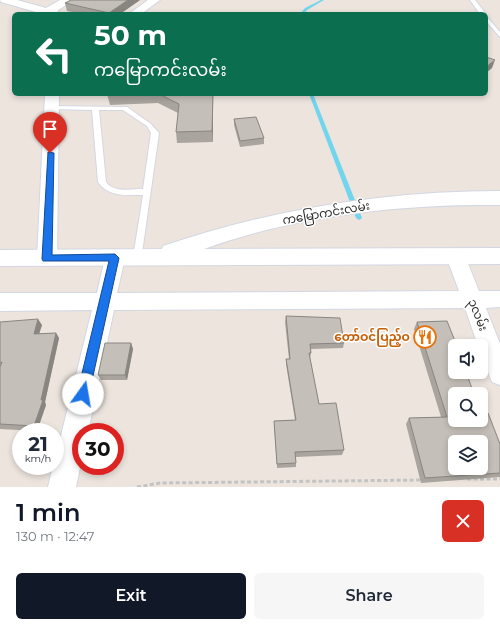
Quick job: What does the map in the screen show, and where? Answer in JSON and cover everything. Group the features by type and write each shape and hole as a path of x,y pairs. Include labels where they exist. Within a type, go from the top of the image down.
{"main road":[{"name":"ကမြောကင်းလမ်း","path":"147,258 244,229 342,208 434,199 500,198"},
{"name":"ကမြောကင်းလမ်း","path":"0,258 500,256"}],"street":[{"path":"5,0 48,12"},
{"path":"53,12 68,0"},
{"path":"137,12 155,0"},
{"path":"47,259 52,101"},
{"name":"၃လမ်း","path":"456,256 500,374"},
{"path":"62,487 115,258"},
{"path":"0,302 500,299"}],"lane":[{"path":"472,0 481,12"},
{"path":"488,20 500,35"},
{"path":"52,101 95,108 125,108 153,129 155,133 147,192 147,258"},
{"path":"95,108 102,182 104,187 108,190 116,191 147,192"}],"path":[{"path":"460,480 500,479"},
{"path":"137,487 160,483 429,480"}],"building":[{"path":"71,0 128,0 110,12 65,3"},
{"path":"488,58 495,60 488,65"},
{"path":"163,96 213,96 212,131 176,132 179,104"},
{"path":"256,117 264,138 240,141 234,119"},
{"path":"286,316 340,318 344,343 310,344 311,353 309,353 319,404 336,403 344,450 295,452 296,463 277,464 274,421 296,420 286,359 290,359"},
{"path":"38,319 34,334 56,333 41,400 43,400 35,423 0,424 0,367 2,362 0,363 0,322"},
{"path":"447,321 454,339 448,339 448,379 469,379 471,387 448,387 448,427 488,427 488,413 500,444 500,473 488,474 488,435 448,435 448,475 470,475 425,478 409,418 447,417 417,322"},
{"path":"105,343 131,343 125,375 98,375"}],"waterway":[{"path":"304,12 306,9 323,0"},
{"path":"312,96 359,218"}],"place":[{"name":"တော်ဝင်ပြည့်ဝ","path":"425,337"}],"route":[{"path":"50,153 47,259 115,258 83,394"}]}
